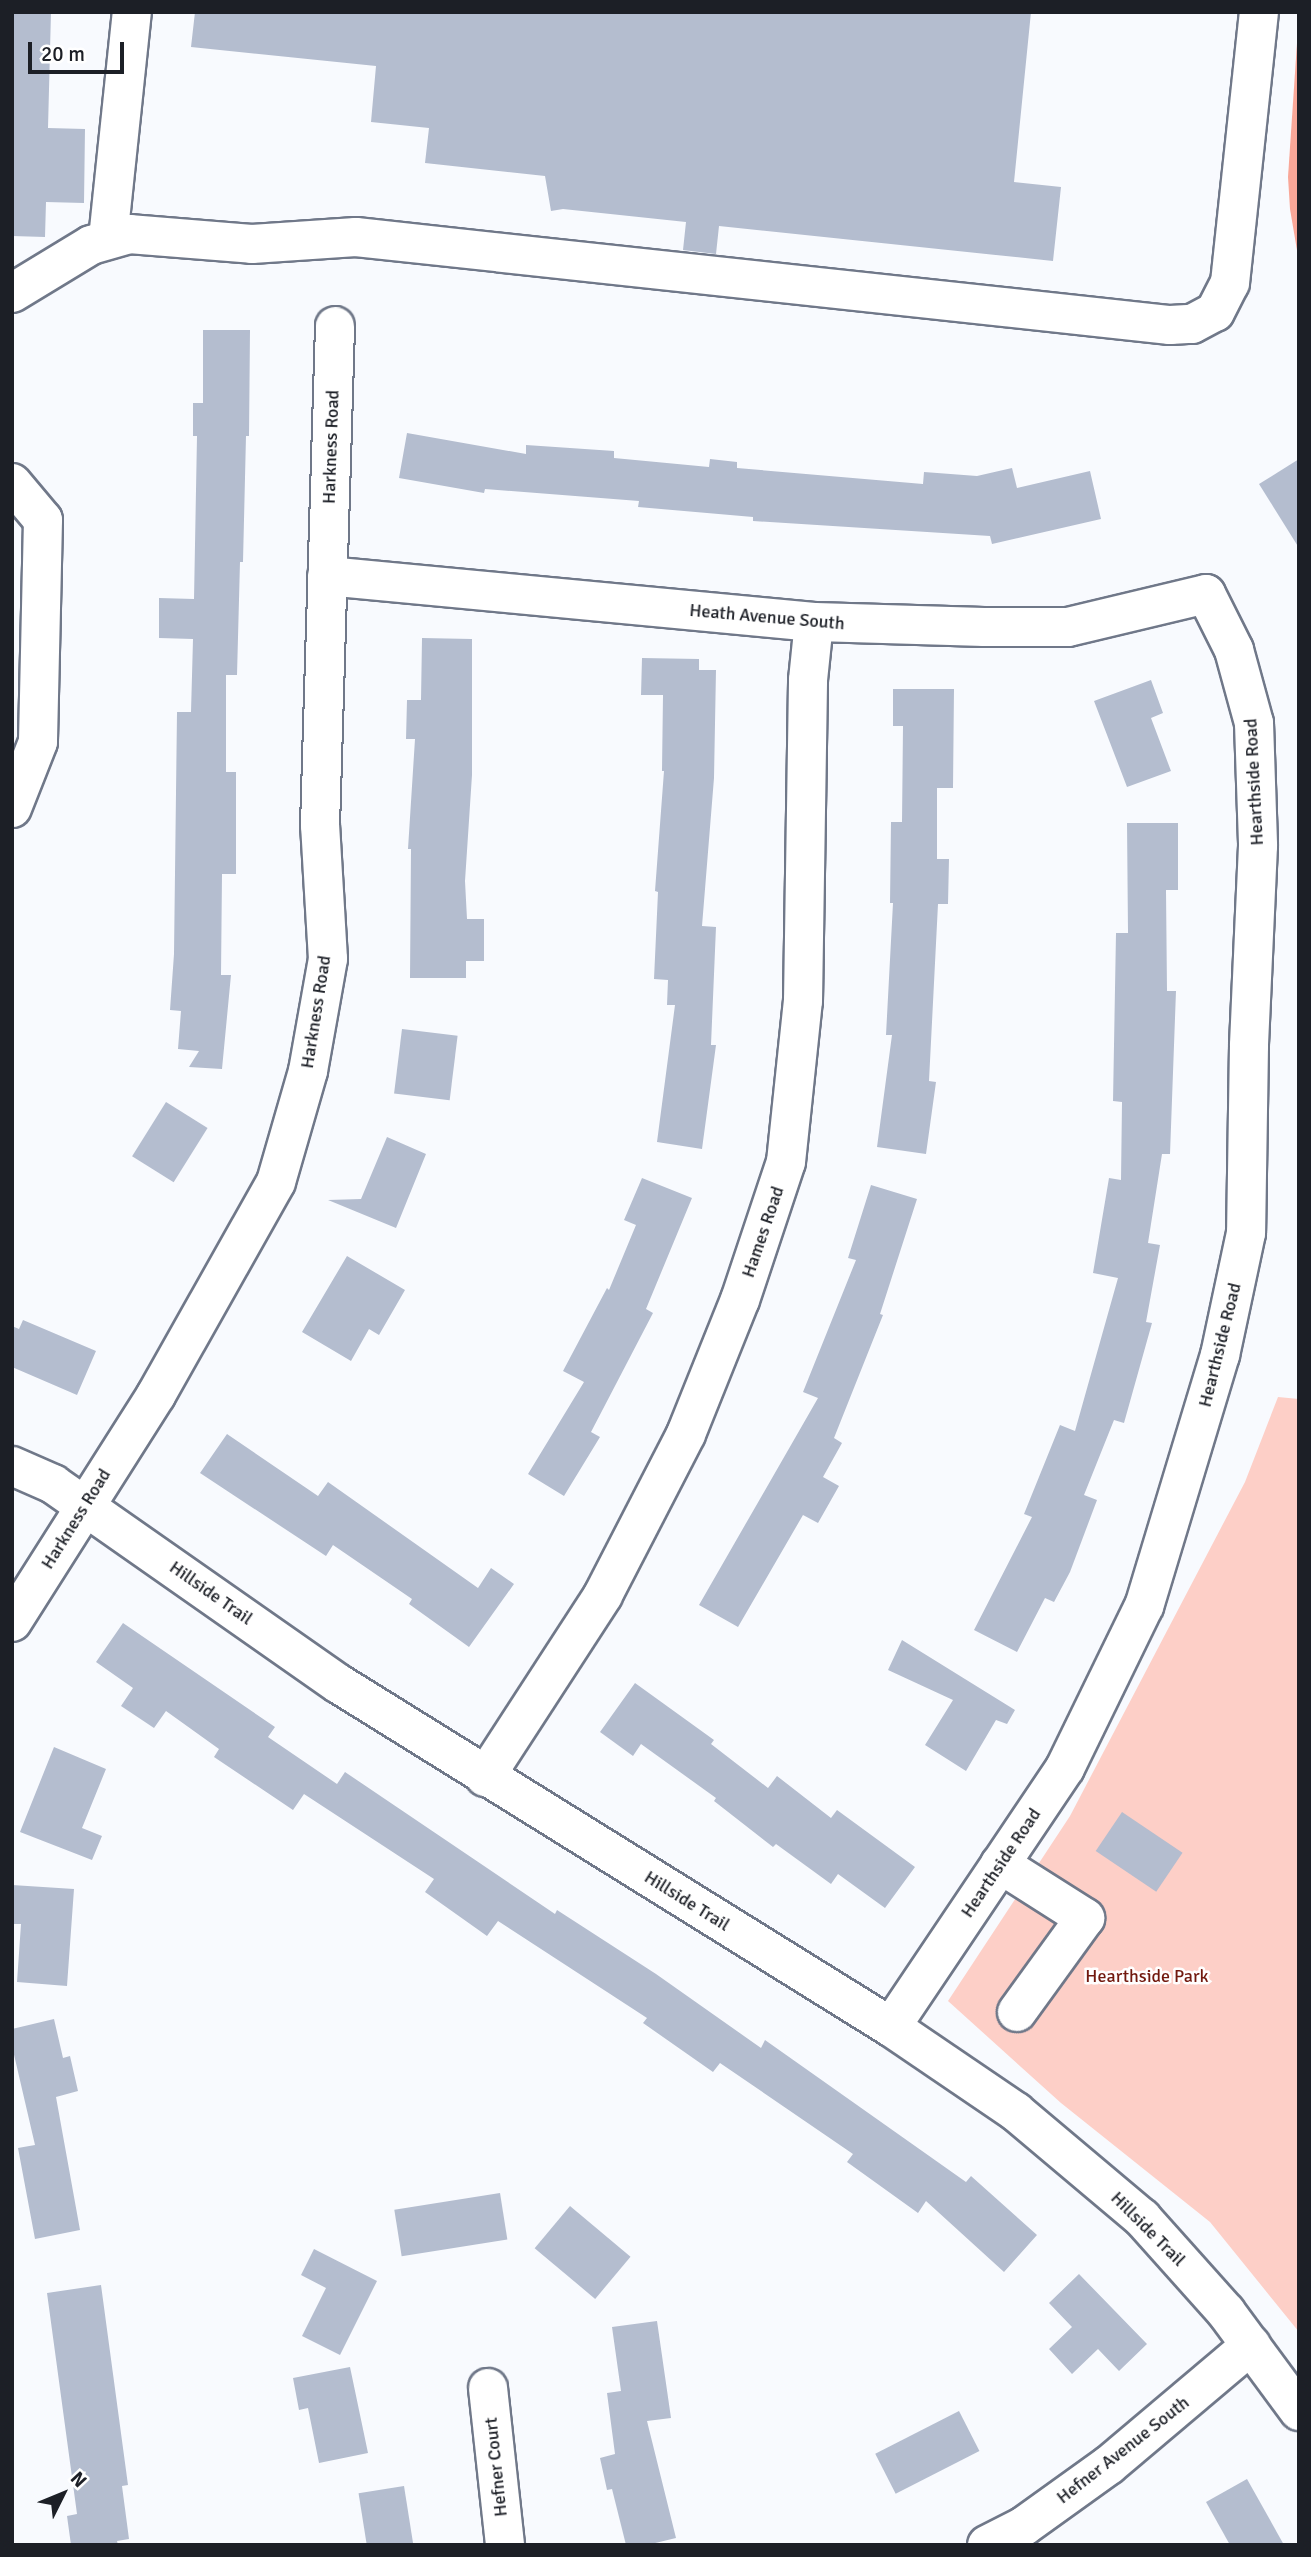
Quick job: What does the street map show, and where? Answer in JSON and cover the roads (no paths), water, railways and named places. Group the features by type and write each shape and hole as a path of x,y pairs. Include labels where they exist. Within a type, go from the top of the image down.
{"street":[{"path":"108,239 132,12"},
{"path":"12,293 108,239 141,233 264,244 365,237 1170,325 1192,324 1215,312 1230,283 1259,12"},
{"name":"Harkness Road","path":"12,1622 156,1395 276,1182 308,1071 328,960 320,826 335,326"},
{"path":"12,484 43,520 38,741 12,808"},
{"name":"Heath Avenue South","path":"327,576 814,622 1068,627 1206,594"},
{"name":"Hearthside Road","path":"891,2027 1065,1768 1144,1606 1220,1355 1246,1233 1249,1046 1258,846 1254,723 1234,650 1206,594"},
{"name":"Hames Road","path":"485,1777 603,1595 686,1434 740,1300 786,1162 803,1001 808,680 814,622"},
{"name":"Hillside Trail","path":"12,1466 53,1484 85,1504 340,1684 485,1777 891,2027 1016,2112 1142,2218 1226,2312 1299,2411"},
{"path":"1000,1864 1085,1919 1017,2012"},
{"name":"Hefner Avenue South","path":"987,2545 1024,2526 1109,2465 1251,2345"},
{"name":"Hefner Court","path":"488,2388 505,2545"}],"park label":[{"name":"Hearthside Park","path":"1147,1976"}]}
